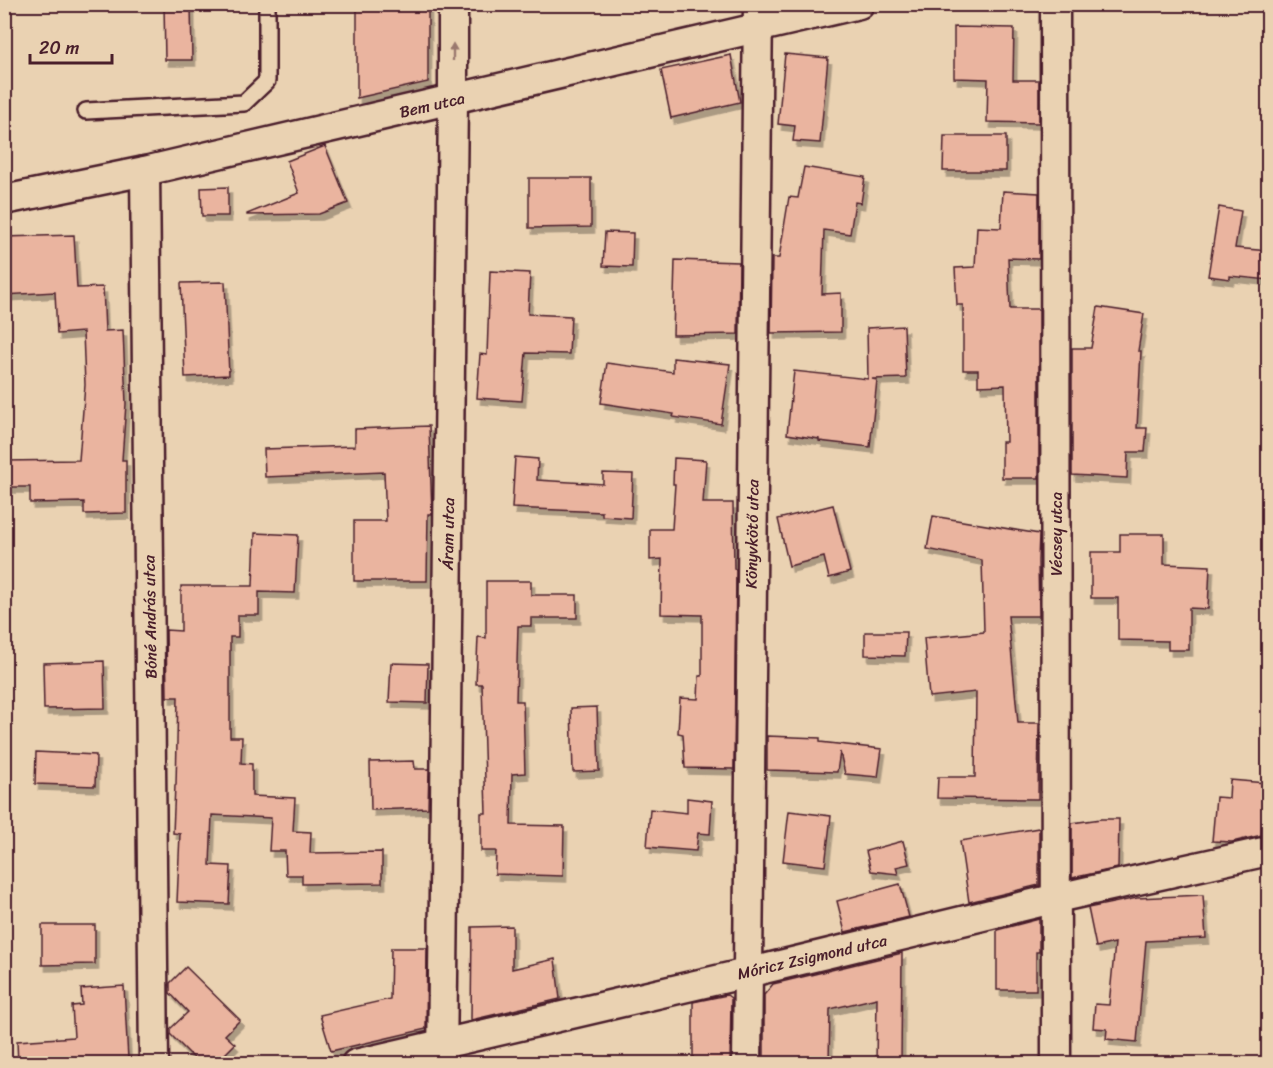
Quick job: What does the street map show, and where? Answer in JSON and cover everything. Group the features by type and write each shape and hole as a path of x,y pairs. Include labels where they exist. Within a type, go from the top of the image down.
{"street":[{"name":"Áram utca","path":"442,1054 453,4"},
{"name":"Bem utca","path":"4,200 145,171 453,100 758,17 859,4"},
{"name":"Vécsey utca","path":"1055,4 1056,1064"},
{"name":"Könyvkötő utca","path":"747,1064 758,17"},
{"name":"Bóné András utca","path":"145,171 154,1064"},
{"name":"Móricz Zsigmond utca","path":"356,1064 442,1054 747,973 1057,898 1269,851"}],"lane":[{"path":"86,111 244,104 267,81 267,4"}],"building":[{"path":"164,4 191,4 192,60 165,60"},
{"path":"357,4 428,4 428,82 357,98"},
{"path":"954,27 1014,28 1013,80 1039,80 1039,123 987,122 988,79 954,78"},
{"path":"785,54 828,58 820,143 793,141 795,126 778,124"},
{"path":"731,55 740,102 671,118 661,70"},
{"path":"944,136 1006,136 1006,171 943,171"},
{"path":"325,146 348,203 319,214 247,215 299,193 287,161"},
{"path":"804,167 865,177 861,203 855,202 850,234 824,230 822,294 841,293 841,332 771,333 772,258 779,258 789,197 798,198"},
{"path":"529,178 591,178 591,227 529,228"},
{"path":"228,187 228,216 202,216 201,188"},
{"path":"1003,191 1039,193 1039,259 1008,258 1010,309 1039,309 1039,478 1002,478 1002,442 1006,442 1005,385 978,386 978,370 963,370 963,305 957,305 955,268 975,267 977,227 1001,228"},
{"path":"1219,207 1241,211 1235,248 1269,251 1269,280 1208,276"},
{"path":"605,232 633,233 632,267 603,266"},
{"path":"74,235 77,288 103,287 105,331 123,330 126,404 122,460 126,460 126,513 84,514 84,502 30,503 30,487 4,487 4,461 79,460 85,385 83,332 57,334 55,292 4,295 4,237"},
{"path":"675,260 739,262 738,334 673,335"},
{"path":"490,271 530,273 528,314 571,316 569,354 526,353 522,401 477,398 480,354 487,355"},
{"path":"225,282 229,375 185,377 181,283"},
{"path":"1098,307 1144,314 1138,351 1141,351 1137,428 1147,428 1145,452 1128,452 1127,478 1072,475 1072,348 1091,348"},
{"path":"904,326 906,378 872,379 877,380 870,447 819,441 819,439 787,434 794,371 868,379 867,328"},
{"path":"673,358 730,364 721,424 601,403 607,363 673,372"},
{"path":"429,426 432,514 428,514 427,581 354,581 354,521 386,521 384,472 265,477 264,449 355,446 355,429"},
{"path":"515,457 538,459 537,480 603,484 603,473 633,474 631,518 602,516 602,512 512,508"},
{"path":"674,458 706,460 703,503 733,503 734,569 736,569 734,769 685,768 683,734 678,733 680,698 698,699 699,676 702,676 702,615 661,614 662,559 650,560 650,529 672,529"},
{"path":"833,505 850,572 829,578 824,557 789,566 778,519"},
{"path":"933,516 1039,534 1039,616 1008,616 1018,723 1039,723 1038,799 937,798 938,777 975,777 976,692 929,697 924,638 984,632 982,560 927,549"},
{"path":"255,533 298,535 295,593 259,592 259,615 238,615 238,637 230,637 230,737 242,737 241,763 252,764 252,796 295,798 293,831 311,832 310,853 382,852 382,883 302,884 302,875 286,875 285,851 269,851 271,818 212,815 210,865 231,866 229,904 177,902 180,834 173,833 178,697 167,697 166,630 181,631 181,586 253,586"},
{"path":"1120,534 1164,534 1164,564 1210,566 1208,609 1189,608 1189,650 1168,650 1168,641 1118,640 1118,598 1091,598 1091,552 1120,552"},
{"path":"486,581 531,581 531,595 577,595 577,618 531,618 531,626 518,626 516,701 523,701 525,773 512,774 511,825 564,826 563,876 495,874 496,851 481,851 481,813 486,813 482,684 476,684 478,637 486,638"},
{"path":"865,632 906,632 905,656 865,655"},
{"path":"104,661 105,708 44,709 43,663"},
{"path":"391,663 428,664 427,703 389,702"},
{"path":"597,707 599,771 573,772 571,708"},
{"path":"767,736 820,738 820,742 882,749 878,777 845,774 840,752 837,772 767,770"},
{"path":"36,752 96,755 95,786 35,784"},
{"path":"414,761 415,769 429,769 428,808 371,810 370,762"},
{"path":"1230,780 1266,783 1262,835 1232,842 1212,841 1216,797 1229,798"},
{"path":"687,798 712,801 710,834 698,833 696,851 647,847 650,809 687,813"},
{"path":"789,811 831,816 825,866 783,861"},
{"path":"1119,819 1118,868 1072,878 1072,823"},
{"path":"1039,828 1039,885 969,902 960,841"},
{"path":"903,841 909,864 896,867 898,874 871,871 866,851"},
{"path":"900,884 909,917 845,932 837,901"},
{"path":"1203,895 1206,938 1146,941 1137,1042 1106,1039 1107,1029 1093,1028 1095,1004 1109,1005 1115,943 1096,947 1088,908 1137,898"},
{"path":"1039,919 1036,990 997,990 997,930"},
{"path":"42,925 95,925 95,964 42,965"},
{"path":"512,926 512,969 555,959 560,999 471,1020 472,927"},
{"path":"391,948 427,948 426,1029 331,1051 320,1015 390,999"},
{"path":"902,953 901,1064 876,1064 877,998 830,1009 829,1064 764,1064 764,995 773,984"},
{"path":"186,967 240,1020 225,1035 235,1044 215,1064 200,1064 170,1034 170,1029 188,1012 170,993 170,983"},
{"path":"124,986 128,1059 58,1064 18,1064 17,1041 74,1037 72,1006 82,1005 81,989"},
{"path":"727,995 731,998 730,1064 693,1064 693,1002"}]}
